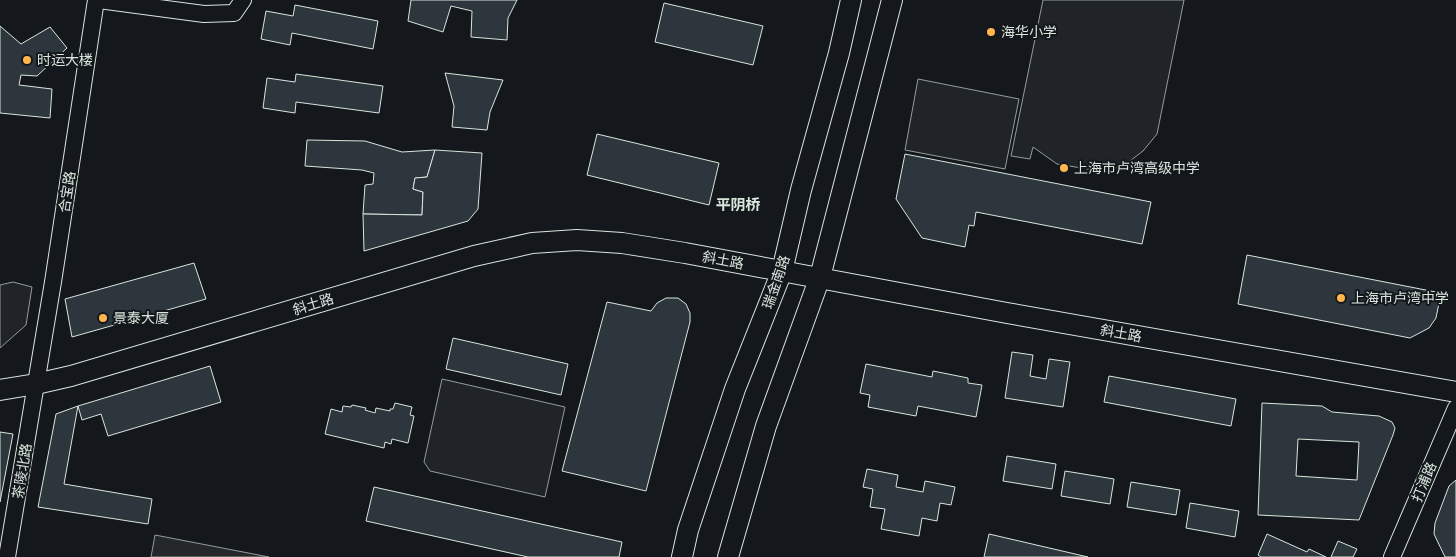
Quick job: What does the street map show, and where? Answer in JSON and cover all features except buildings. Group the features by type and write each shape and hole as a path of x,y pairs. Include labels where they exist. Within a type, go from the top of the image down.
{"main road":[{"name":"瑞金南路","path":"682,557 688,530 735,389 782,271 801,190 839,53 850,0"},
{"path":"728,557 766,426 820,277 892,0"},
{"name":"斜土路","path":"0,390 71,376 474,256 532,243 577,240 622,243 685,253 1007,313 1456,392"}],"street":[{"path":"98,0 204,14 234,13 244,0"},
{"name":"合宝路","path":"36,384 98,0"},
{"name":"茶陵北路","path":"7,557 36,384"},
{"name":"打浦路","path":"1392,557 1456,408"}],"shaded area":[{"path":"1043,0 1184,0 1157,134 1143,151 1126,164 1106,172 1057,164 1033,147 1030,159 1011,156"},
{"path":"918,79 1019,99 1005,169 905,150"},
{"path":"13,282 32,287 26,325 0,348 0,285"},
{"path":"442,379 565,407 545,497 430,471 424,462"},
{"path":"155,535 269,557 151,557"}],"place":[{"name":"海华小学","path":"991,32"},
{"name":"时运大楼","path":"27,60"},
{"name":"上海市卢湾高级中学","path":"1064,168"},
{"name":"上海市卢湾中学","path":"1341,298"},
{"name":"景泰大厦","path":"103,318"}],"district":[{"name":"平阴桥","path":"738,205"}]}
